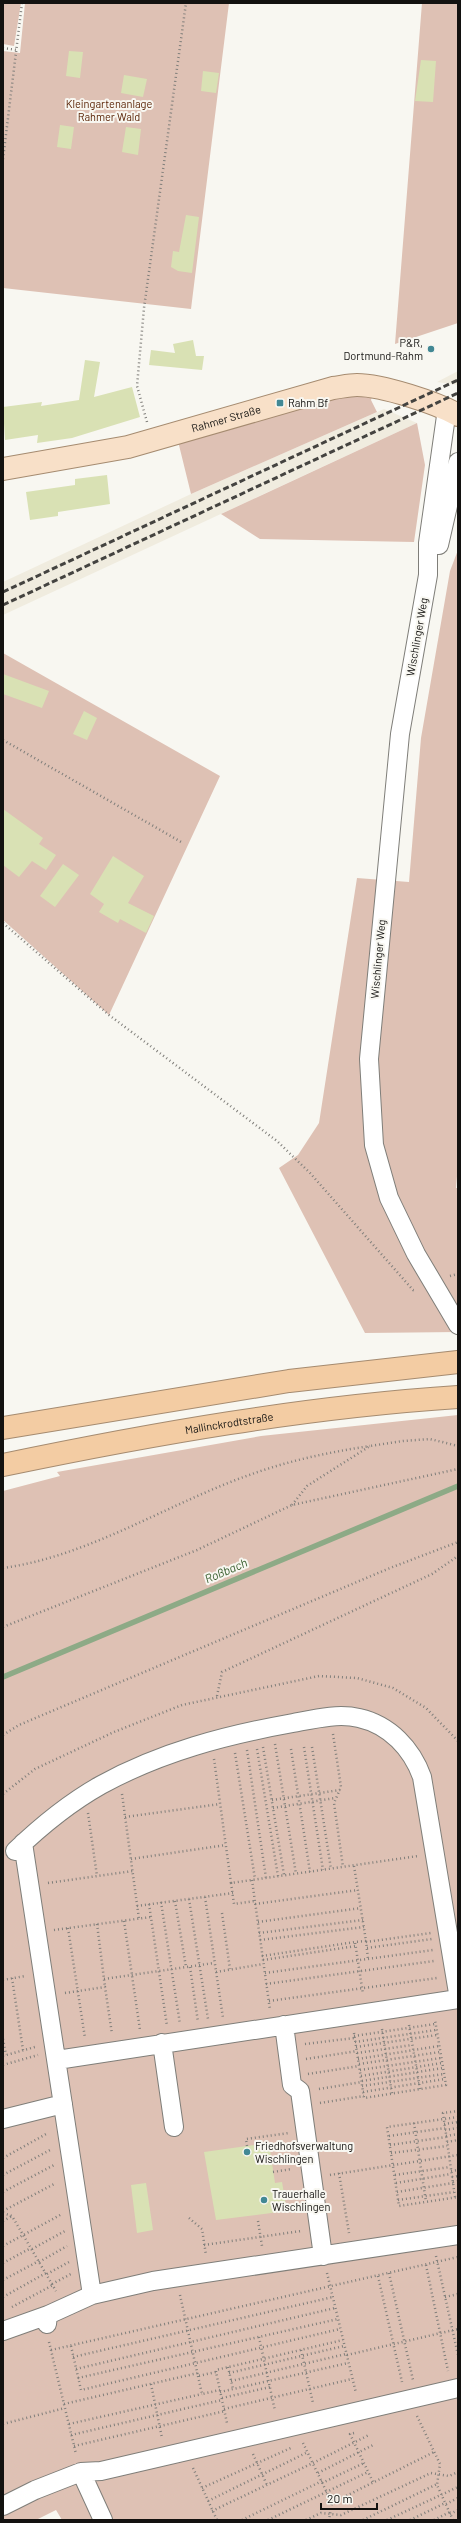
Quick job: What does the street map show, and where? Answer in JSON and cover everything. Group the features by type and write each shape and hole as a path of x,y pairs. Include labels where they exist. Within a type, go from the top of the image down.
{"highway":[{"path":"3,1428 289,1381 458,1362"},
{"name":"Mallinckrodtstraße","path":"3,1465 196,1429 301,1414 458,1397"}],"main road":[{"name":"Rahmer Straße","path":"3,469 128,447 325,390 347,386 375,387 454,411"}],"street":[{"name":"Wischlinger Weg","path":"454,411 428,543 428,575 400,734 369,1058 371,1119 380,1173 399,1223 458,1325"},
{"name":"Wischlinger Weg","path":"428,575 439,546 458,462"},
{"path":"92,2295 30,1885 19,1847 48,1821 79,1800 120,1776 152,1760 211,1741 253,1731 331,1717 359,1718 382,1726 394,1735 413,1756 422,1778 436,1854 452,1957"},
{"path":"55,2050 87,2055 458,1999"},
{"path":"278,2026 293,2077 305,2130 323,2256"},
{"path":"174,2127 192,2039"},
{"path":"3,2119 63,2104"},
{"path":"3,2331 48,2320 65,2307 92,2295 177,2278 458,2235"},
{"path":"3,2506 35,2490 81,2472 101,2471 458,2388"},
{"path":"81,2472 103,2520"}],"path":[{"path":"3,159 22,3"},
{"path":"147,423 136,386 144,308 186,3"},
{"path":"3,48 17,50"},
{"path":"3,129 7,130"},
{"path":"3,740 183,843"},
{"path":"3,923 109,1015 277,1142 310,1173 413,1290 422,1291"},
{"path":"3,1568 42,1561 254,1473 320,1454 403,1440 430,1439 458,1446"},
{"path":"292,1505 307,1486 370,1446"},
{"path":"3,1627 197,1550 292,1505 458,1469"},
{"path":"3,1735 20,1725 163,1663 390,1568 458,1542"},
{"path":"217,1696 222,1672 418,1580 458,1556"},
{"path":"3,1794 34,1769 107,1736 182,1705 217,1696 319,1676 357,1678 393,1688 426,1708 458,1740"},
{"path":"331,1717 340,1790 334,1803 343,1867"},
{"path":"253,1731 283,1798 296,1874"},
{"path":"253,1731 272,1800 284,1875"},
{"path":"253,1731 278,1876"},
{"path":"253,1731 266,1878"},
{"path":"253,1731 255,1903 269,2001 278,2026"},
{"path":"211,1741 234,1904 255,1903 358,1890"},
{"path":"304,1747 323,1870"},
{"path":"312,1747 331,1869"},
{"path":"291,1749 310,1872"},
{"path":"120,1776 139,1919"},
{"path":"272,1800 340,1790"},
{"path":"273,1808 335,1798"},
{"path":"79,1800 89,1815 97,1876"},
{"path":"125,1817 220,1804"},
{"path":"131,1859 226,1845"},
{"path":"231,1883 436,1854"},
{"path":"354,1866 368,1959"},
{"path":"30,1885 133,1871"},
{"path":"137,1906 232,1893"},
{"path":"192,2039 216,1972 205,1897"},
{"path":"189,1899 200,1965 192,2039"},
{"path":"175,1900 186,1967"},
{"path":"161,1902 171,1969 192,2039"},
{"path":"149,1904 159,1971 192,2039"},
{"path":"258,1922 361,1908"},
{"path":"222,1913 230,1969"},
{"path":"37,1932 151,1917"},
{"path":"124,1920 142,2047"},
{"path":"259,1933 362,1920"},
{"path":"97,1924 115,2051"},
{"path":"260,1940 364,1927"},
{"path":"68,1928 87,2055"},
{"path":"263,1960 366,1941 452,1957"},
{"path":"262,1956 356,1944"},
{"path":"356,1944 365,2013 354,2037 364,2096"},
{"path":"367,1948 452,1957"},
{"path":"265,1973 368,1959 452,1957"},
{"path":"266,1984 452,1957"},
{"path":"269,2001 362,1989 452,1957"},
{"path":"104,1979 214,1963"},
{"path":"216,1972 264,1964"},
{"path":"190,1967 192,2039"},
{"path":"12,1978 23,2050"},
{"path":"46,1995 105,1987"},
{"path":"293,2077 364,2096 364,2098 446,2085 432,2003"},
{"path":"405,2007 420,2089"},
{"path":"365,2013 382,2032 392,2094"},
{"path":"293,2077 354,2037 435,2024"},
{"path":"355,2042 436,2030"},
{"path":"293,2077 356,2050 384,2043 437,2035"},
{"path":"3,2039 5,2056 23,2050 55,2050"},
{"path":"356,2050 385,2049 412,2045"},
{"path":"358,2058 439,2046"},
{"path":"3,2064 55,2050"},
{"path":"293,2077 359,2067 387,2060 440,2052"},
{"path":"359,2067 388,2066 441,2058"},
{"path":"360,2076 442,2063"},
{"path":"293,2077 362,2082 389,2076 443,2068"},
{"path":"362,2086 444,2074"},
{"path":"363,2092 445,2079"},
{"path":"458,2111 443,2113 444,2119 444,2124 451,2174 456,2197 399,2206 387,2127 414,2123 444,2119 458,2117"},
{"path":"444,2124 458,2122"},
{"path":"414,2123 426,2202"},
{"path":"389,2136 458,2128"},
{"path":"247,2146 246,2139 305,2130"},
{"path":"390,2144 458,2134"},
{"path":"3,2158 69,2139"},
{"path":"3,2175 69,2139"},
{"path":"3,2192 69,2139"},
{"path":"447,2142 458,2140"},
{"path":"391,2153 447,2146"},
{"path":"312,2178 458,2155"},
{"path":"395,2175 450,2167"},
{"path":"396,2183 451,2174 458,2170"},
{"path":"3,2212 74,2174"},
{"path":"339,2174 351,2251"},
{"path":"451,2174 458,2176"},
{"path":"397,2192 458,2182"},
{"path":"398,2200 454,2190 458,2187"},
{"path":"3,2212 12,2216 65,2307"},
{"path":"3,2221 12,2216"},
{"path":"189,2218 202,2230 209,2274"},
{"path":"3,2246 24,2235 81,2221"},
{"path":"3,2263 81,2221"},
{"path":"3,2280 39,2261 81,2221"},
{"path":"258,2221 260,2237"},
{"path":"204,2245 319,2228"},
{"path":"323,2256 360,2411"},
{"path":"51,2350 458,2257"},
{"path":"3,2297 70,2261"},
{"path":"437,2262 458,2355"},
{"path":"426,2265 449,2370 442,2372"},
{"path":"9,2308 75,2271"},
{"path":"389,2273 413,2379 411,2399"},
{"path":"378,2276 394,2344 411,2399 440,2464 437,2484 453,2520"},
{"path":"177,2278 202,2394"},
{"path":"445,2297 458,2294"},
{"path":"73,2357 333,2297"},
{"path":"76,2369 335,2308"},
{"path":"78,2378 338,2319"},
{"path":"48,2320 47,2335 81,2472"},
{"path":"71,2346 81,2390 340,2329"},
{"path":"231,2381 458,2329"},
{"path":"259,2337 272,2398 287,2428 303,2442 327,2492 332,2503 329,2520"},
{"path":"3,2424 64,2406 150,2384 198,2374 216,2372 216,2370 343,2340"},
{"path":"229,2373 344,2346"},
{"path":"301,2350 316,2421"},
{"path":"69,2424 348,2363"},
{"path":"228,2367 233,2389"},
{"path":"216,2372 224,2410 238,2439 257,2463 267,2485"},
{"path":"413,2379 420,2377"},
{"path":"74,2446 352,2379"},
{"path":"150,2384 166,2456"},
{"path":"71,2435 157,2416 270,2387"},
{"path":"360,2429 350,2434 373,2482"},
{"path":"212,2511 368,2435"},
{"path":"202,2488 303,2442"},
{"path":"318,2473 373,2446"},
{"path":"185,2451 216,2520"},
{"path":"208,2501 308,2452"},
{"path":"332,2503 434,2452"},
{"path":"242,2520 364,2463"},
{"path":"268,2520 368,2472"},
{"path":"306,2520 321,2513 341,2515 431,2473 449,2476 458,2472"},
{"path":"363,2520 437,2484"},
{"path":"387,2520 458,2486"},
{"path":"411,2520 458,2498"},
{"path":"434,2520 458,2510"}],"shaded area":[{"path":"458,371 458,385 437,382"},
{"path":"384,409 417,423 3,615 3,582 191,494"}],"green space":[{"path":"3,3 21,3 14,46 3,44"},
{"name":"Kleingartenanlage Rahmer Wald","path":"25,3 229,3 191,309 3,288 3,51 20,53"},
{"path":"422,3 458,3 458,323 395,344"},
{"path":"375,387 371,400 377,412 191,494 176,433"},
{"path":"417,423 425,465 414,542 260,539 221,514"},
{"path":"458,550 458,1165 456,1188 458,1188 458,1332 365,1333 279,1168 298,1155 319,1123 357,878 409,882 421,738 450,571"},
{"path":"3,653 220,776 109,1015 3,920"},
{"path":"458,1415 458,2520 62,2520 56,2510 36,2520 3,2520 3,1491 60,1476 57,1472 261,1436"}],"building":[{"path":"69,51 83,52 80,78 66,76"},
{"path":"421,60 436,61 433,102 415,101"},
{"path":"203,71 219,73 216,93 201,91"},
{"path":"124,75 147,79 143,97 121,93"},
{"path":"60,125 74,127 71,149 57,147"},
{"path":"126,127 141,129 138,155 122,152"},
{"path":"186,215 199,217 192,273 178,271 171,267 173,251 179,252"},
{"path":"193,340 196,356 204,356 202,370 149,365 151,350 175,353 173,344"},
{"path":"85,360 100,362 94,397 132,387 140,417 72,438 37,443 38,435 5,440 3,407 42,402 41,406 79,400"},
{"path":"107,475 110,504 58,512 58,516 30,520 26,492 75,485 75,479"},
{"path":"3,674 49,691 42,708 3,694"},
{"path":"84,711 97,718 87,740 73,734"},
{"path":"3,809 43,838 39,844 56,855 46,870 32,861 19,877 3,865"},
{"path":"113,856 144,876 128,903 154,916 146,933 120,919 118,923 99,912 104,904 90,894"},
{"path":"63,864 79,875 55,907 40,896"},
{"path":"269,2143 275,2183 282,2182 287,2211 216,2220 204,2152"},
{"path":"146,2183 153,2230 137,2233 131,2185"}],"waterway":[{"name":"Roßbach","path":"3,1677 458,1486"}],"railway":[{"path":"3,592 458,380"},
{"path":"3,605 458,393"}],"place":[{"name":"P&R, Dortmund-Rahm","path":"431,349"},
{"name":"Rahm Bf","path":"280,403"},
{"name":"Friedhofsverwaltung Wischlingen","path":"247,2152"},
{"name":"Trauerhalle Wischlingen","path":"264,2200"}]}
